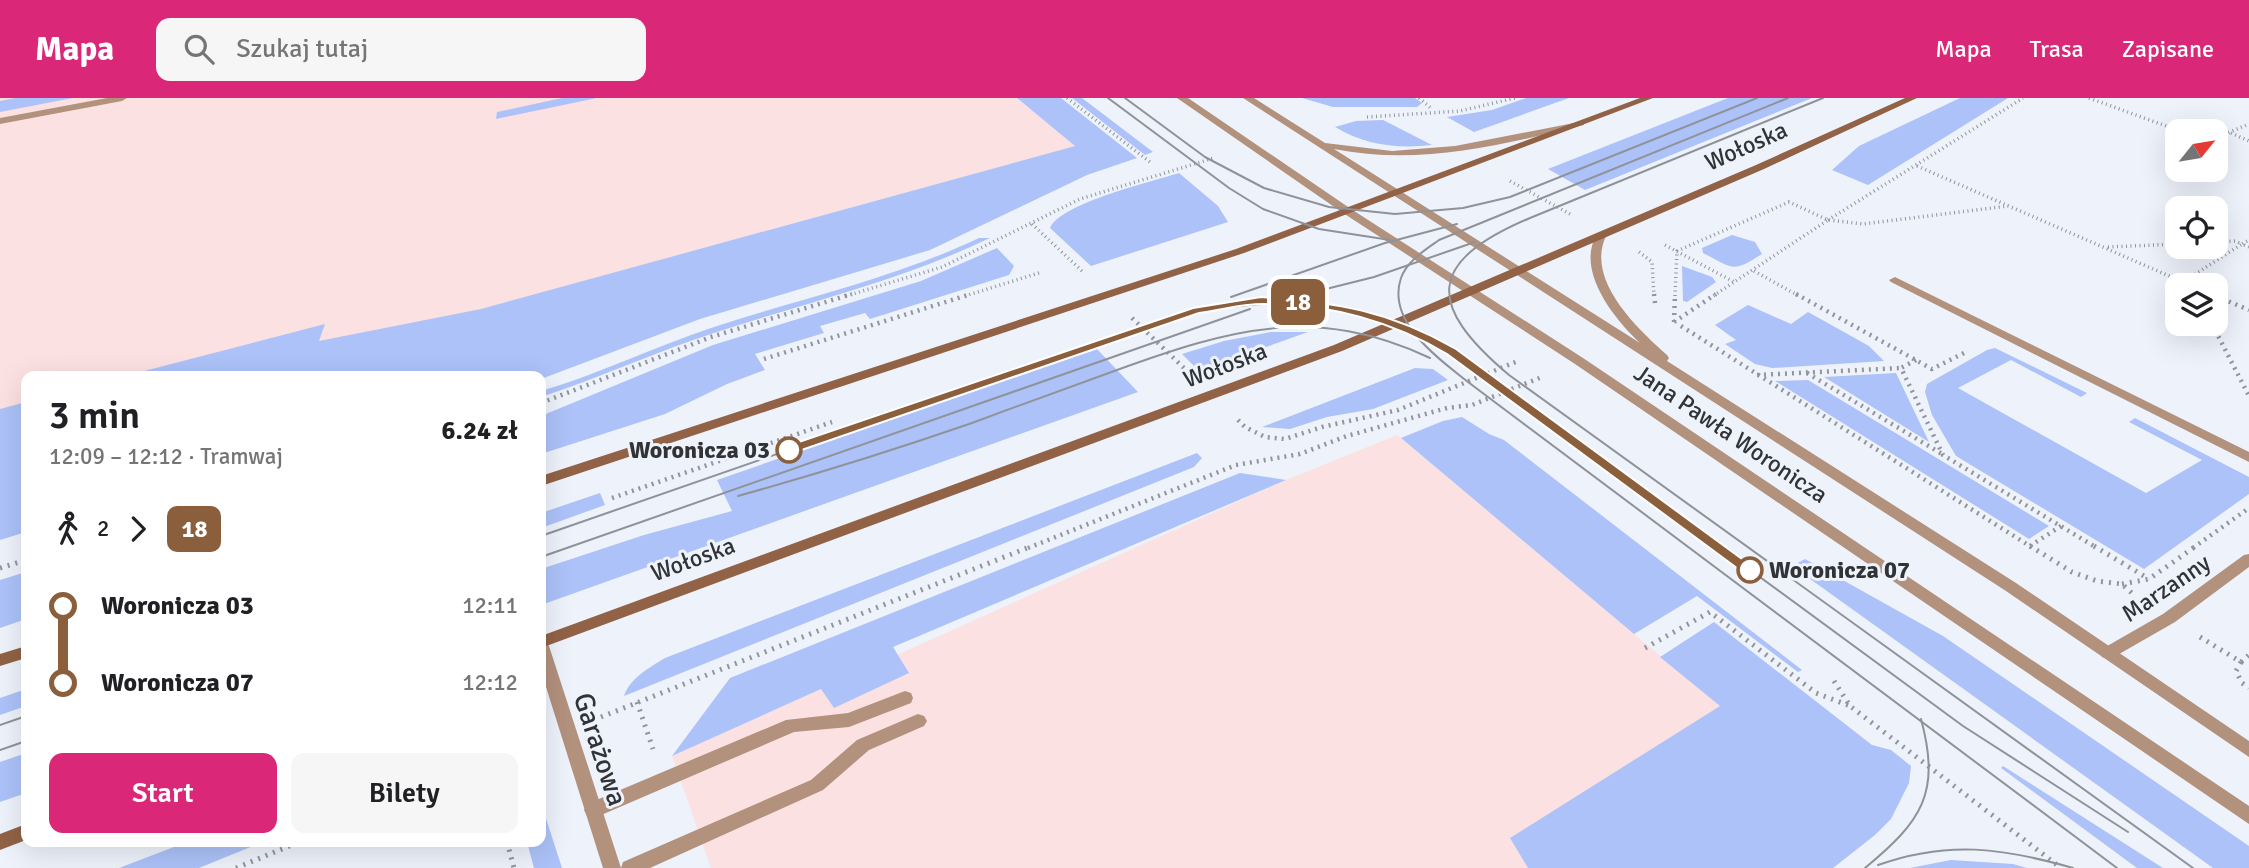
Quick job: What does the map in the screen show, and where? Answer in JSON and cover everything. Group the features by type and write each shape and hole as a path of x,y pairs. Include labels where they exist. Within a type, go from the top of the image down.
{"main road":[{"path":"546,479 1240,251 1648,98"},
{"name":"Wołoska","path":"546,642 1338,348 1603,235 1912,98"},
{"path":"0,660 21,654"},
{"path":"0,842 21,834"}],"street":[{"path":"0,121 122,98"},
{"name":"Jana Pawła Woronicza","path":"1182,98 1347,211 1579,361 2249,816"},
{"name":"Jana Pawła Woronicza","path":"1248,98 2011,587 2249,750"},
{"path":"1308,137 1343,149 1407,156 1441,153 1585,122"},
{"path":"1603,235 1595,251 1601,281 1615,311 1692,384"},
{"path":"1895,280 2249,458"},
{"name":"Marzanny","path":"2108,653 2169,618 2249,559"},
{"name":"Garażowa","path":"546,661 612,868"},
{"path":"593,810 792,725 849,720 905,698"},
{"path":"630,868 817,785 863,745 918,721"}],"path":[{"path":"1067,98 1150,162"},
{"path":"1419,98 1432,109"},
{"path":"1364,117 1470,111 1515,98"},
{"path":"1639,336 1674,322 1828,220 1917,166 1980,122 2023,98"},
{"path":"2089,98 2165,126"},
{"path":"2230,133 2249,124"},
{"path":"2230,133 2249,141"},
{"path":"546,401 711,337 825,305 942,267 1088,196 1217,157"},
{"path":"1477,163 1653,262 1655,302 1649,308 1622,318"},
{"path":"1917,166 2165,274"},
{"path":"1676,251 1789,202 1828,220 1863,224 2009,206"},
{"path":"1032,224 1082,271"},
{"path":"2197,273 2249,240"},
{"path":"2228,241 2235,241 2249,247"},
{"path":"2105,247 2165,244"},
{"path":"1665,245 1736,283"},
{"path":"1674,322 1676,251"},
{"path":"764,359 1042,272"},
{"path":"2228,301 2249,310"},
{"path":"1674,322 2029,546 2072,572 2097,581 2122,584 2149,579 2249,508"},
{"path":"1137,323 1192,377"},
{"path":"2218,336 2249,396"},
{"path":"1245,427 1265,437 1285,439 1322,427 1380,415 1555,345"},
{"path":"1907,354 1916,350"},
{"path":"1756,375 1902,368 1917,360"},
{"path":"567,731 1236,465 1300,454 1347,436 1447,408 1472,405 1579,361"},
{"path":"1902,368 1943,455"},
{"path":"1807,373 2149,579"},
{"path":"2029,546 2061,526"},
{"path":"0,568 21,562"},
{"path":"2122,584 2136,596"},
{"path":"1646,648 1710,612 1816,693 1850,706 2061,868"},
{"path":"2200,637 2241,662"},
{"path":"2249,655 2236,671 2242,683 2249,688"},
{"path":"1835,681 1850,706"},
{"path":"236,868 287,847"},
{"path":"508,847 514,868"}],"shaded area":[{"path":"0,98 1017,98 1075,146 256,371 21,371 21,427 0,432"},
{"path":"15,98 73,98 0,112 0,101"},
{"path":"562,98 597,98 496,119 497,112"},
{"path":"1017,98 1061,98 1137,158 1087,175 930,250 700,319 546,377 546,371 144,371 325,324 319,341 481,309 1075,146"},
{"path":"1072,98 1082,98 1153,152 1145,155"},
{"path":"1302,98 1415,98 1422,103 1417,107 1333,107"},
{"path":"1526,98 1569,98 1474,132 1447,117 1492,110"},
{"path":"1728,98 1812,98 1585,190 1548,169"},
{"path":"1960,98 2008,98 1868,185 1832,170 1859,146"},
{"path":"1383,120 1432,145 1406,146 1370,142 1335,127 1356,121"},
{"path":"1179,173 1218,206 1228,222 1091,266 1050,228 1071,210 1088,202"},
{"path":"1732,235 1755,242 1762,254 1733,267 1703,253 1702,248"},
{"path":"979,238 990,238 923,266 695,339 546,395 546,389 690,335 880,277"},
{"path":"997,248 1014,266 1009,275 870,319 865,313 820,326 824,333 755,354 765,370 727,384 665,414 546,452 546,414 713,345 921,281"},
{"path":"1682,266 1712,277 1716,282 1687,302 1683,301"},
{"path":"1748,305 1791,324 1808,312 1869,346 1884,361 1772,368 1755,364 1725,344 1736,340 1715,325"},
{"path":"1271,332 1308,332 1199,371 1182,354 1224,341"},
{"path":"1096,348 1138,392 546,603 546,567 644,535 732,511 717,480"},
{"path":"1995,348 2087,393 2081,397 2011,360 1958,388 2146,493 2202,460 2129,422 2135,418 2249,477 2249,494 2144,569 1956,456 1932,415 1925,392 1927,384"},
{"path":"1415,368 1433,369 1448,380 1373,409 1327,417 1290,429 1262,427"},
{"path":"1896,373 1929,442 1824,377"},
{"path":"1808,380 2049,526 2029,539 1775,381"},
{"path":"21,403 21,534 0,540 0,409"},
{"path":"1462,417 1504,440 1802,670 1798,672 1697,596 1634,634 1401,438 1443,421"},
{"path":"1397,435 1720,706 1511,838 1528,868 711,868 672,756 1286,480"},
{"path":"1197,453 1202,458 1194,467 624,696 636,678 665,658"},
{"path":"1240,473 1286,480 893,647 909,673 834,708 821,689 672,756 730,678"},
{"path":"600,493 605,505 546,526 546,511"},
{"path":"1805,559 1943,636 2249,846 2249,868 2213,868 1792,566"},
{"path":"21,574 21,621 0,628 0,580"},
{"path":"1714,622 1872,745 1891,750 1911,766 1909,783 1891,819 1833,868 1528,868 1510,838 1720,706 1660,657"},
{"path":"21,691 21,708 0,715 0,698"},
{"path":"21,755 21,795 0,802 0,762"},
{"path":"2003,766 2163,868 2137,868 2001,768"},
{"path":"546,818 562,868 534,868 528,847 546,847"},
{"path":"174,847 251,847 199,868 119,868"},
{"path":"1951,860 2013,864 2027,868 1910,868"}],"tram line":[{"path":"1108,98 1229,188 1263,209 1319,229 1390,240"},
{"path":"1125,98 1205,157 1264,188 1329,207 1395,214 1463,208 1510,197 1757,98"},
{"path":"1409,265 1439,240 1788,98"},
{"path":"1823,98 1530,218 1496,235 1471,251 1456,269 1449,287 1452,306 1463,327 1482,350 1509,375 2193,868"},
{"path":"1231,297 1385,243 1457,224"},
{"path":"1409,265 1475,242"},
{"path":"1290,298 1374,277 1409,265"},
{"path":"1409,265 1401,278 1398,294 1401,310 1417,336"},
{"name":"18","path":"789,450 1197,310 1261,301 1324,305 1385,319 1452,352 1750,570"},
{"path":"1167,319 1211,310 1289,303 1325,306 1360,314 1417,336"},
{"path":"546,555 1250,309"},
{"path":"546,534 1174,316"},
{"path":"738,496 914,443 1158,355 1235,334 1273,328 1310,327 1348,331 1388,341 1430,358"},
{"path":"1417,336 1472,366 1963,726 2128,832"},
{"path":"1417,336 1430,351 1468,382 1922,722"},
{"path":"0,725 21,718"},
{"path":"1865,868 1901,835 1922,804 1929,767 1922,722"},
{"path":"1922,722 2117,868"},
{"path":"0,750 21,743"},
{"path":"1878,865 1928,852 1976,850 2023,856 2073,868"}],"place":[{"name":"Woronicza 03","path":"789,450"},
{"name":"Woronicza 07","path":"1750,570"}]}
